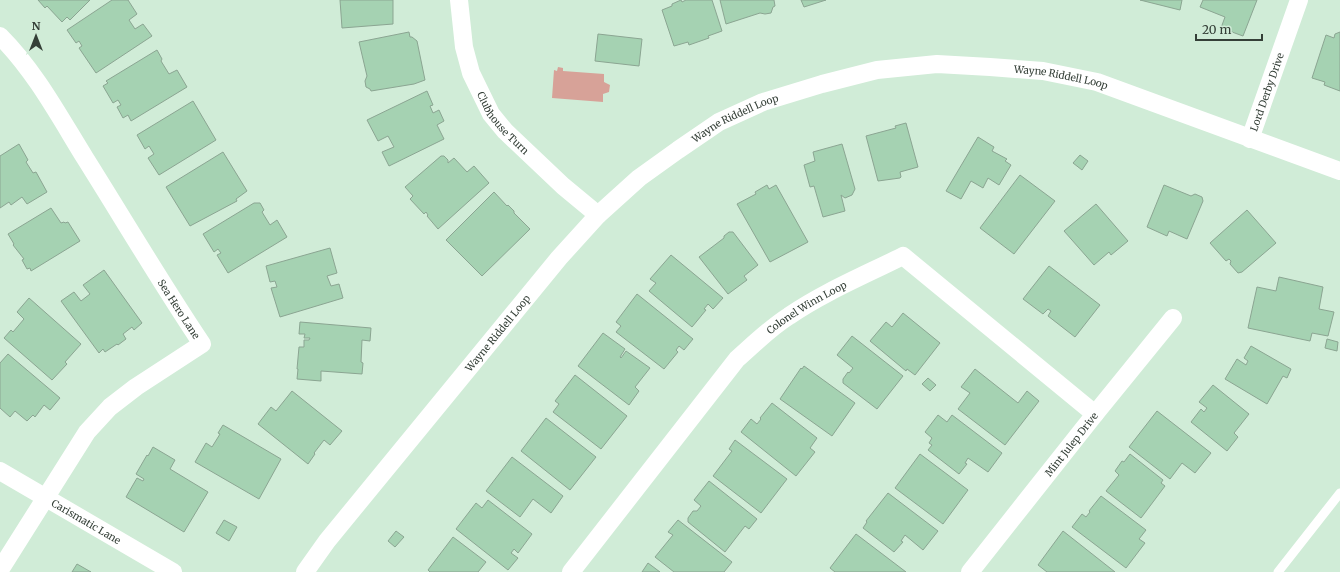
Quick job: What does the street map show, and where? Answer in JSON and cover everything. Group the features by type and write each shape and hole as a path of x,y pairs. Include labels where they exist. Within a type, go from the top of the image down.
{"street":[{"name":"Clubhouse Turn","path":"459,0 464,47 471,72 491,114 505,131 527,153 598,215"},
{"name":"Lord Derby Drive","path":"1250,139 1299,0"},
{"name":"Sea Hero Lane","path":"0,36 27,66 51,102 172,299 202,344 136,387 110,407 87,432 0,570"},
{"name":"Wayne Riddell Loop","path":"305,572 332,535 543,277 598,215 639,178 678,150 719,122 763,102 822,84 877,70 936,64 1043,71 1097,82 1340,172"},
{"name":"Colonel Winn Loop","path":"571,572 737,360 763,335 789,316 818,299 903,256 1095,414"},
{"name":"Mint Julep Drive","path":"970,572 1173,318"},
{"name":"Carismatic Lane","path":"0,471 173,572"}],"lane":[{"path":"1278,572 1340,493"}],"shaded area":[{"path":"558,67 563,68 563,71 604,74 604,82 610,85 609,92 603,94 603,102 552,98 554,70 557,71"}],"building":[{"path":"38,0 90,0 70,20 67,17 62,22 47,6 45,8"},
{"path":"112,0 128,0 137,14 129,20 135,29 143,24 152,36 96,73 79,48 82,46 79,41 76,43 67,30"},
{"path":"340,0 393,0 393,24 342,28"},
{"path":"681,0 682,2 686,0 712,0 722,31 708,36 709,38 689,45 688,42 674,46 662,10"},
{"path":"720,0 774,0 775,6 773,7 771,13 760,13 726,24"},
{"path":"801,0 826,0 804,7"},
{"path":"1140,0 1182,0 1180,10"},
{"path":"1203,0 1257,0 1243,36 1221,28 1225,17 1200,7"},
{"path":"409,32 410,37 417,41 425,80 414,84 371,91 366,87 365,81 367,76 359,42"},
{"path":"1340,32 1340,91 1324,85 1325,82 1312,78 1326,35 1334,38 1335,34"},
{"path":"598,34 642,39 639,66 595,61"},
{"path":"157,50 162,59 161,61 169,74 177,70 187,87 131,121 128,115 123,118 117,107 121,105 118,100 113,103 103,86 108,83 106,81"},
{"path":"427,91 433,105 430,106 433,113 439,110 444,121 437,125 444,139 389,166 382,152 394,147 388,136 378,141 367,120"},
{"path":"193,101 216,140 159,175 148,158 154,154 149,146 145,149 137,135"},
{"path":"906,123 918,167 900,172 900,178 878,181 866,136 896,128 895,126"},
{"path":"978,137 994,147 992,151 1007,159 1005,161 1011,165 999,185 988,178 983,188 971,181 961,199 946,191"},
{"path":"19,144 28,160 26,162 33,173 36,172 47,192 27,204 22,197 11,205 9,202 0,208 0,156"},
{"path":"842,144 855,189 852,195 845,198 841,195 845,211 823,217 814,186 810,187 804,165 815,161 813,152"},
{"path":"223,152 247,191 236,199 237,201 190,226 166,187"},
{"path":"1080,155 1088,161 1082,170 1073,163"},
{"path":"441,156 444,156 448,160 448,163 454,158 467,172 474,166 489,183 438,229 427,216 428,215 426,212 424,214 410,199 413,196 405,187"},
{"path":"1020,175 1055,201 1014,254 980,228"},
{"path":"767,185 769,189 776,185 808,242 770,262 737,204 756,194 755,192"},
{"path":"1164,185 1191,196 1195,194 1202,197 1203,201 1187,239 1169,231 1167,236 1147,227"},
{"path":"494,192 530,229 482,276 446,240"},
{"path":"254,203 260,203 264,210 262,212 270,225 277,220 287,237 228,273 217,255 221,253 218,249 214,252 203,234"},
{"path":"1096,204 1128,241 1111,255 1109,252 1094,265 1064,231"},
{"path":"51,208 61,223 68,222 80,241 31,271 30,268 27,269 22,260 24,259 13,245 14,244 8,234"},
{"path":"1247,210 1276,243 1242,272 1238,273 1230,264 1231,261 1229,259 1226,261 1210,243"},
{"path":"729,232 733,232 758,265 744,276 747,280 728,294 699,257 724,238 724,236"},
{"path":"330,248 337,273 327,276 331,286 339,284 343,298 280,317 271,288 277,287 275,281 270,282 266,266"},
{"path":"671,255 723,298 713,309 708,304 704,309 706,310 692,327 649,291 656,283 650,279"},
{"path":"1049,266 1100,305 1075,337 1048,316 1051,311 1048,309 1043,314 1023,299"},
{"path":"104,270 142,323 134,330 132,327 123,334 126,339 118,345 117,344 105,352 103,349 99,353 61,301 74,292 81,301 90,294 83,285"},
{"path":"1279,277 1323,287 1319,309 1334,312 1328,336 1312,333 1310,341 1248,328 1257,287 1276,291"},
{"path":"637,294 693,339 684,350 679,346 676,350 678,352 664,369 616,332 621,326 616,322"},
{"path":"29,298 81,344 65,362 67,364 52,380 4,338 11,330 13,332 24,319 17,312"},
{"path":"903,313 940,343 915,375 907,369 906,371 870,341 886,322 892,327"},
{"path":"300,322 371,328 370,341 362,340 362,374 321,371 321,381 297,379 299,347 304,347 304,340 309,340 310,338 304,338 305,334 299,334"},
{"path":"603,333 625,349 620,357 621,358 626,351 650,368 635,387 639,391 629,405 578,366"},
{"path":"852,336 903,376 877,409 843,383 843,379 853,368 837,355"},
{"path":"1327,339 1338,342 1337,351 1325,348"},
{"path":"1251,346 1291,369 1287,378 1283,376 1267,404 1225,379 1237,359 1246,365 1248,361 1244,358"},
{"path":"8,354 60,398 50,410 44,405 35,417 33,415 27,421 15,411 10,417 0,408 0,363"},
{"path":"804,366 855,403 832,436 780,399 801,368 802,369"},
{"path":"975,369 1018,403 1027,391 1039,401 1005,445 958,409 970,393 961,387"},
{"path":"575,375 627,416 601,449 553,412 559,404 555,401"},
{"path":"928,378 936,385 930,391 922,384"},
{"path":"1213,385 1249,414 1234,433 1238,437 1227,451 1191,422 1201,409 1204,412 1207,408 1199,402"},
{"path":"292,391 342,431 330,445 324,440 308,464 258,424 271,407 276,411"},
{"path":"772,403 817,438 810,448 815,452 796,476 741,432 751,419 757,424"},
{"path":"1157,411 1211,453 1195,473 1182,463 1170,479 1129,447"},
{"path":"938,415 947,422 952,415 1002,453 988,472 968,458 965,463 967,464 959,474 928,450 932,445 929,443 932,438 925,432"},
{"path":"546,418 596,457 570,490 521,451"},
{"path":"223,425 281,459 259,499 195,462 206,443 212,447 220,434 218,433"},
{"path":"735,440 787,479 761,513 713,476 732,451 729,449"},
{"path":"153,447 175,460 170,469 208,492 184,532 126,497 137,478 143,481 144,479 136,474"},
{"path":"920,454 968,490 943,524 895,488"},
{"path":"1130,454 1163,480 1161,483 1165,486 1141,518 1106,491 1119,475 1115,471 1122,461 1124,462"},
{"path":"512,457 563,496 551,513 533,499 520,517 486,491"},
{"path":"709,481 757,519 749,529 745,526 725,552 688,522 688,518 693,511 697,511 701,506 694,500"},
{"path":"888,493 938,531 923,550 905,535 901,541 903,542 894,552 863,528 867,522 866,521"},
{"path":"1101,496 1146,530 1139,539 1145,543 1126,568 1072,527 1082,514 1086,517"},
{"path":"488,500 532,534 518,553 514,549 511,553 518,558 508,570 456,529 476,503 482,508"},
{"path":"224,520 237,527 229,541 216,533"},
{"path":"678,520 732,562 724,572 674,572 655,557 673,535 668,532"},
{"path":"396,531 404,537 395,547 388,541"},
{"path":"1063,531 1115,572 1047,572 1038,565"},
{"path":"856,534 906,572 835,572 830,568"},
{"path":"453,537 486,562 478,572 430,572 428,570"},
{"path":"648,563 660,572 642,572"},
{"path":"77,564 91,572 72,572"}]}
